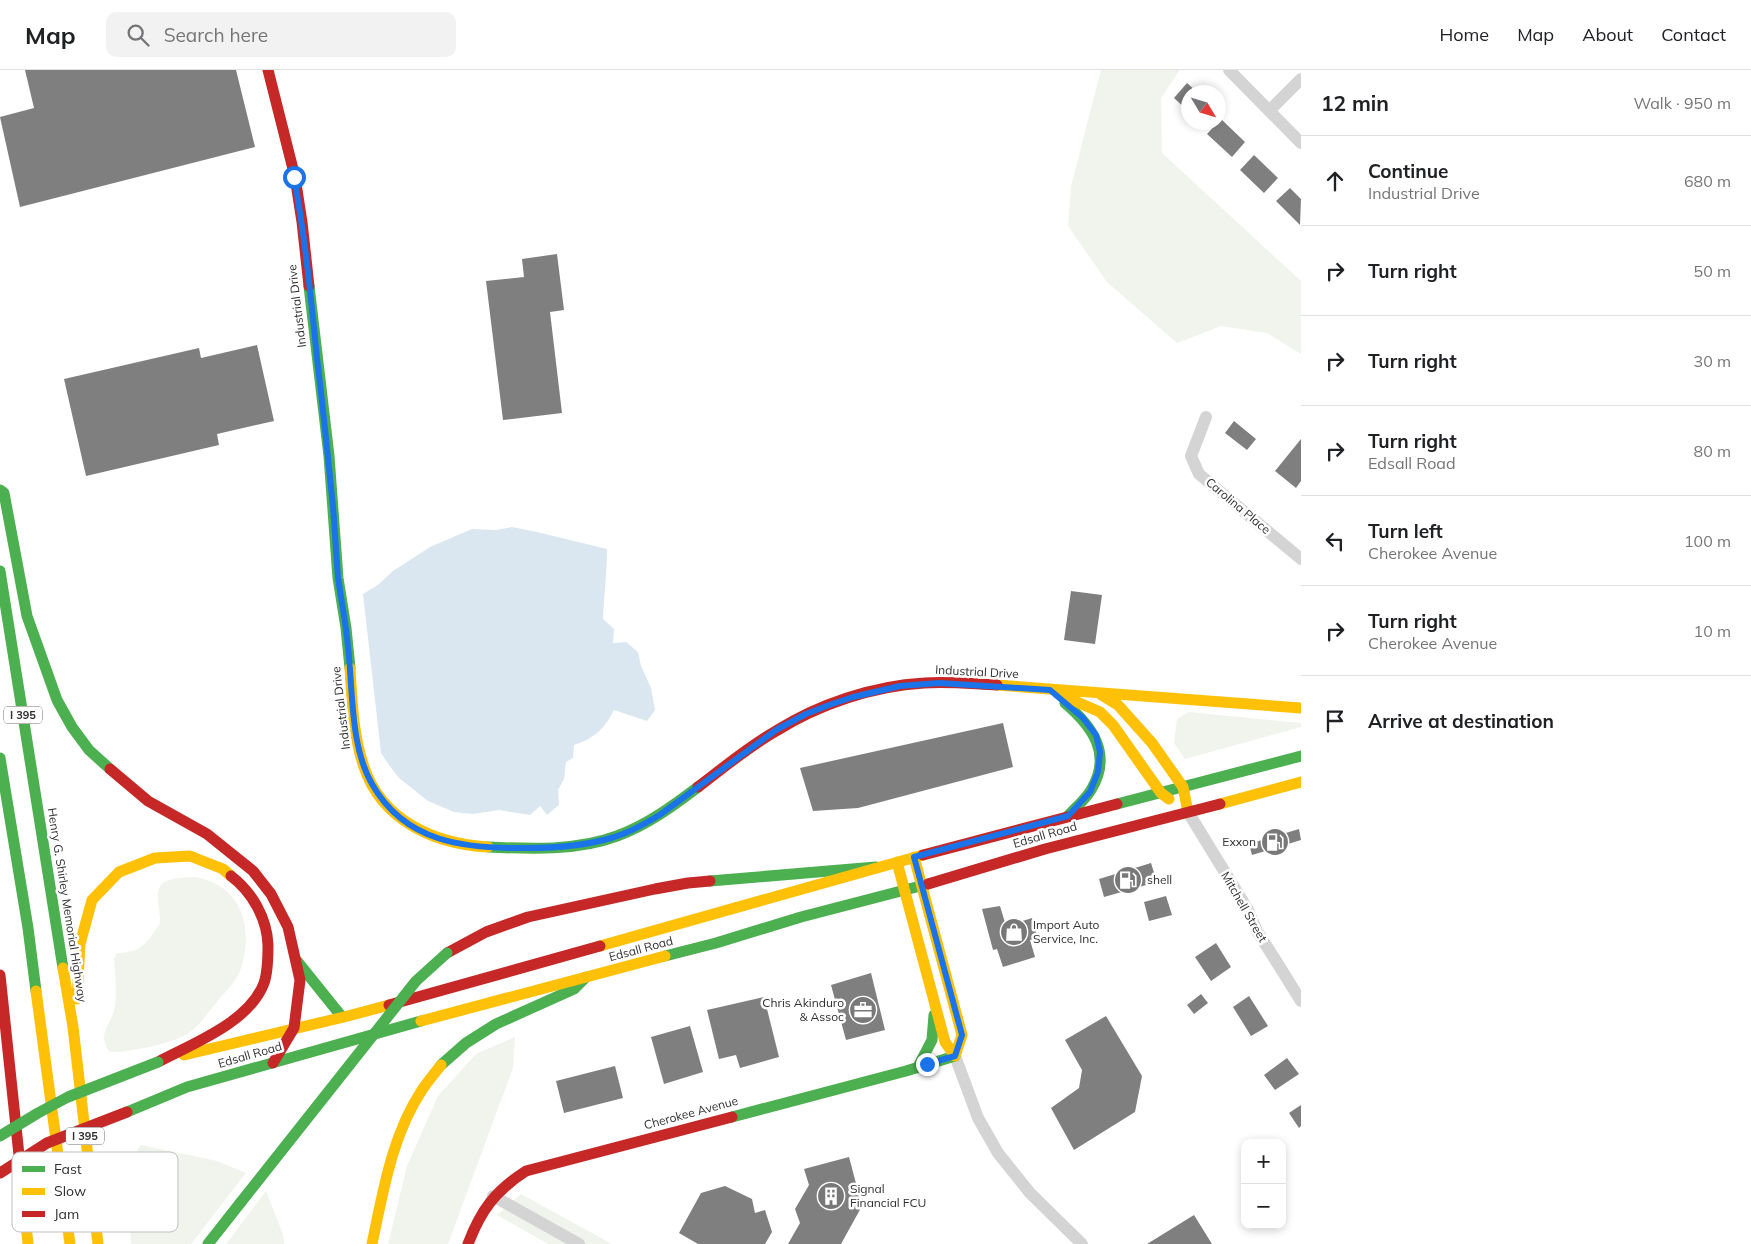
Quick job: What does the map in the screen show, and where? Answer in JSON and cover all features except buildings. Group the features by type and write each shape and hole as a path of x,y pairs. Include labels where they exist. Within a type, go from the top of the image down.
{"main road":[{"name":"Industrial Drive","path":"268,70 298,200 314,322 338,576 348,646 357,737 364,768 371,783 384,802 399,817 427,835 449,843 473,847 541,848 601,841 645,824 688,796 753,745 806,714 862,695 900,686 921,684 976,684 1098,693 1118,705 1132,719 1183,787 1188,812"},
{"path":"0,490 4,493 27,616 56,700 72,727 89,750 124,782 148,800 207,834 253,870 271,894 288,927 300,980 294,1028 273,1063"},
{"name":"Henry G. Shirley Memorial Highway","path":"0,571 73,1027 87,1152"},
{"name":"Industrial Drive","path":"1050,690 1100,712 1113,725 1161,793 1188,812"},
{"path":"1050,690 1083,718 1096,735 1100,752 1098,772 1090,792 1068,816"},
{"path":"1098,693 1301,708"},
{"name":"Edsall Road","path":"0,1136 37,1112 78,1093 130,1075 158,1062 342,1017 706,917 914,857 1301,756"},
{"path":"0,758 28,928 58,1152"},
{"name":"Edsall Road","path":"33,1152 47,1143 187,1087 904,891 1045,849 1301,782"},
{"path":"73,1027 79,987 80,944 92,900 119,872 155,858 190,856 223,870 239,882 252,897 267,931 268,958 264,983 252,1003 224,1028 158,1062"},
{"path":"914,857 962,1035 955,1056"},
{"path":"896,862 945,1042 955,1056"},
{"path":"208,1244 416,981 432,964 447,953 486,932 528,917 655,889 698,882 876,868"},
{"path":"297,961 342,1017"},
{"path":"0,975 18,1152"},
{"path":"372,1244 390,1163 401,1129 416,1099 437,1068 472,1038 496,1024 576,988 586,977"},
{"path":"918,1068 932,1040 934,1000"},
{"name":"Cherokee Avenue","path":"468,1244 475,1225 493,1196 508,1182 526,1171 918,1068 955,1056"},
{"name":"Edsall Road","path":"0,1173 12,1165"}],"street":[{"path":"1229,70 1301,143"},
{"path":"1269,111 1301,79"},
{"name":"Carolina Place","path":"1206,417 1191,456 1199,474 1301,559"},
{"name":"Mitchell Street","path":"1188,812 1301,1001"},
{"path":"955,1056 978,1118 998,1153 1030,1193 1082,1244"},
{"path":"493,1196 579,1244"}],"shaded area":[{"path":"1101,70 1180,70 1161,98 1162,153 1301,281 1301,354 1267,333 1221,326 1177,343 1107,282 1068,226 1071,186"},
{"path":"512,527 607,549 603,619 614,629 613,643 626,642 638,652 641,666 651,688 655,710 647,721 614,710 598,732 587,740 574,745 573,758 566,762 564,779 558,790 559,805 547,815 540,806 530,815 499,810 473,814 454,812 428,801 399,778 381,753 363,594 378,585 393,571 430,547 472,529 496,530"},
{"path":"1189,712 1301,723 1301,727 1185,759 1174,743 1177,719"},
{"path":"196,877 218,885 233,898 239,907 243,917 246,940 244,957 237,977 203,1020 182,1037 151,1047 120,1052 109,1051 104,1039 106,1028 115,1006 114,958 117,953 129,952 139,948 159,926 158,892 162,884 174,879"},
{"path":"515,1037 513,1068 448,1244 388,1244 407,1166 438,1096 476,1054"},
{"path":"141,1145 174,1152 136,1152"},
{"path":"178,1153 217,1161 246,1173 191,1244 131,1244 130,1232 178,1232"},
{"path":"266,1191 283,1234 284,1244 226,1244"},
{"path":"521,1194 612,1244 548,1244 497,1215"}],"traffic: fast":[{"path":"309,286 329,456 338,578 350,668"},
{"path":"0,490 4,493 27,616 57,700 72,727 89,750 110,769"},
{"path":"0,571 63,968"},
{"path":"1065,703 1084,721 1091,731 1100,753 1097,777 1091,790 1068,816"},
{"path":"1117,804 1301,756"},
{"path":"0,758 28,928 36,991"},
{"path":"488,847 553,848 602,841 628,832 649,821 698,787"},
{"path":"710,881 876,867"},
{"path":"665,956 716,943 801,917 928,884"},
{"path":"241,1202 416,981 447,953"},
{"path":"297,961 342,1017"},
{"path":"441,1065 466,1043 496,1024 574,989 586,977"},
{"path":"918,1067 932,1040 934,1015"},
{"path":"127,1112 187,1087 421,1021"},
{"path":"732,1117 906,1071 955,1056"},
{"path":"0,1136 68,1097 158,1062"},
{"path":"208,1244 241,1202"}],"traffic: slow":[{"path":"350,668 354,718 360,755 372,786 384,802 397,815 430,835 468,845 488,847"},
{"path":"997,685 1301,708"},
{"path":"1100,694 1118,705 1152,743 1183,787 1188,812"},
{"path":"1061,695 1100,712 1113,725 1161,793 1169,799"},
{"path":"1220,804 1301,782"},
{"path":"600,946 923,855"},
{"path":"77,999 80,944 92,900 119,872 155,858 190,856 223,869 231,876"},
{"path":"914,857 962,1035 955,1056"},
{"path":"897,862 945,1042 955,1056"},
{"path":"421,1021 665,956"},
{"path":"63,968 73,1027 87,1152"},
{"path":"36,991 58,1152"},
{"path":"184,1055 389,1005"},
{"path":"372,1244 390,1164 403,1126 422,1090 441,1065"},
{"path":"27,1232 28,1244"},
{"path":"68,1232 70,1244"},
{"path":"97,1232 98,1244"}],"traffic: jam":[{"path":"268,70 295,177 309,286"},
{"path":"698,787 776,731 810,713 847,698 885,688 924,683 951,682 997,685"},
{"path":"110,769 148,801 207,834 253,871 271,894 288,927 300,980 294,1028 273,1063"},
{"path":"923,855 1117,804"},
{"path":"928,884 1045,849 1220,804"},
{"path":"158,1062 203,1039 233,1020 257,997 264,983 268,954 265,925 252,898 239,882 231,876"},
{"path":"447,953 486,932 528,917 655,889 710,881"},
{"path":"389,1005 600,946"},
{"path":"0,975 19,1152"},
{"path":"33,1152 47,1143 127,1112"},
{"path":"468,1244 478,1221 490,1202 515,1178 526,1171 732,1117"},
{"path":"0,1173 12,1165"}],"place":[{"name":"Exxon","path":"1275,842"},
{"name":"shell","path":"1128,880"},
{"name":"Import Auto Service, Inc.","path":"1014,932"},
{"name":"Chris Akinduro & Assoc","path":"863,1010"},
{"name":"Signal Financial FCU","path":"831,1196"}],"route":[{"path":"294,177 314,322 338,576 360,754 364,768 378,795 392,811 413,827 427,835 449,843 473,847 507,849 576,845 612,838 645,824 661,814 688,796 753,745 806,714 853,697 900,686 939,683 1050,690 1083,718 1096,735 1100,752 1098,772 1090,792 1068,816 914,857 962,1035 955,1056 927,1064"}]}
